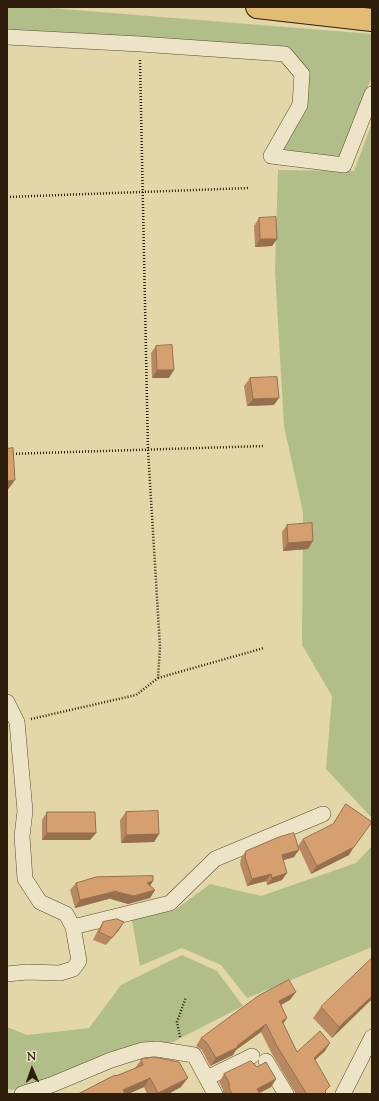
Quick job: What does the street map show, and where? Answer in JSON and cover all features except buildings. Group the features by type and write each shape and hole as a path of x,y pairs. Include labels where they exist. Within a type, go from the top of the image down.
{"highway":[{"path":"257,7 372,20"}],"street":[{"path":"7,37 285,54 302,74 300,105 271,156 344,165 372,94"},
{"path":"7,702 16,722 25,811 22,836 25,879 40,902 66,914 73,927 79,961 73,969 60,973 27,972 7,974"},
{"path":"73,927 170,904 215,859 323,814"},
{"path":"343,1094 372,1037"},
{"path":"22,1094 51,1086 111,1060 143,1050 157,1049 194,1055 215,1094"},
{"path":"206,1078 259,1058 286,1094"}],"path":[{"path":"140,44 148,450 160,647 158,678"},
{"path":"7,197 249,188"},
{"path":"7,454 264,446"},
{"path":"16,722 136,695 158,678 264,648"},
{"path":"179,1053 181,1040 177,1022 186,998"}],"green space":[{"path":"7,7 38,7 372,34 372,76 341,158 284,150 304,106 289,49 7,31"},
{"path":"372,123 372,818 326,769 332,696 302,645 303,512 284,426 275,271 278,170 354,171"},
{"path":"372,846 372,947 247,998 221,965 182,948 140,966 132,920 175,910 210,884 261,896 356,863"},
{"path":"182,955 217,971 243,1006 169,1044 135,1044 55,1079 13,1090 7,1089 7,1027 27,1035 89,1028 121,985"}]}
